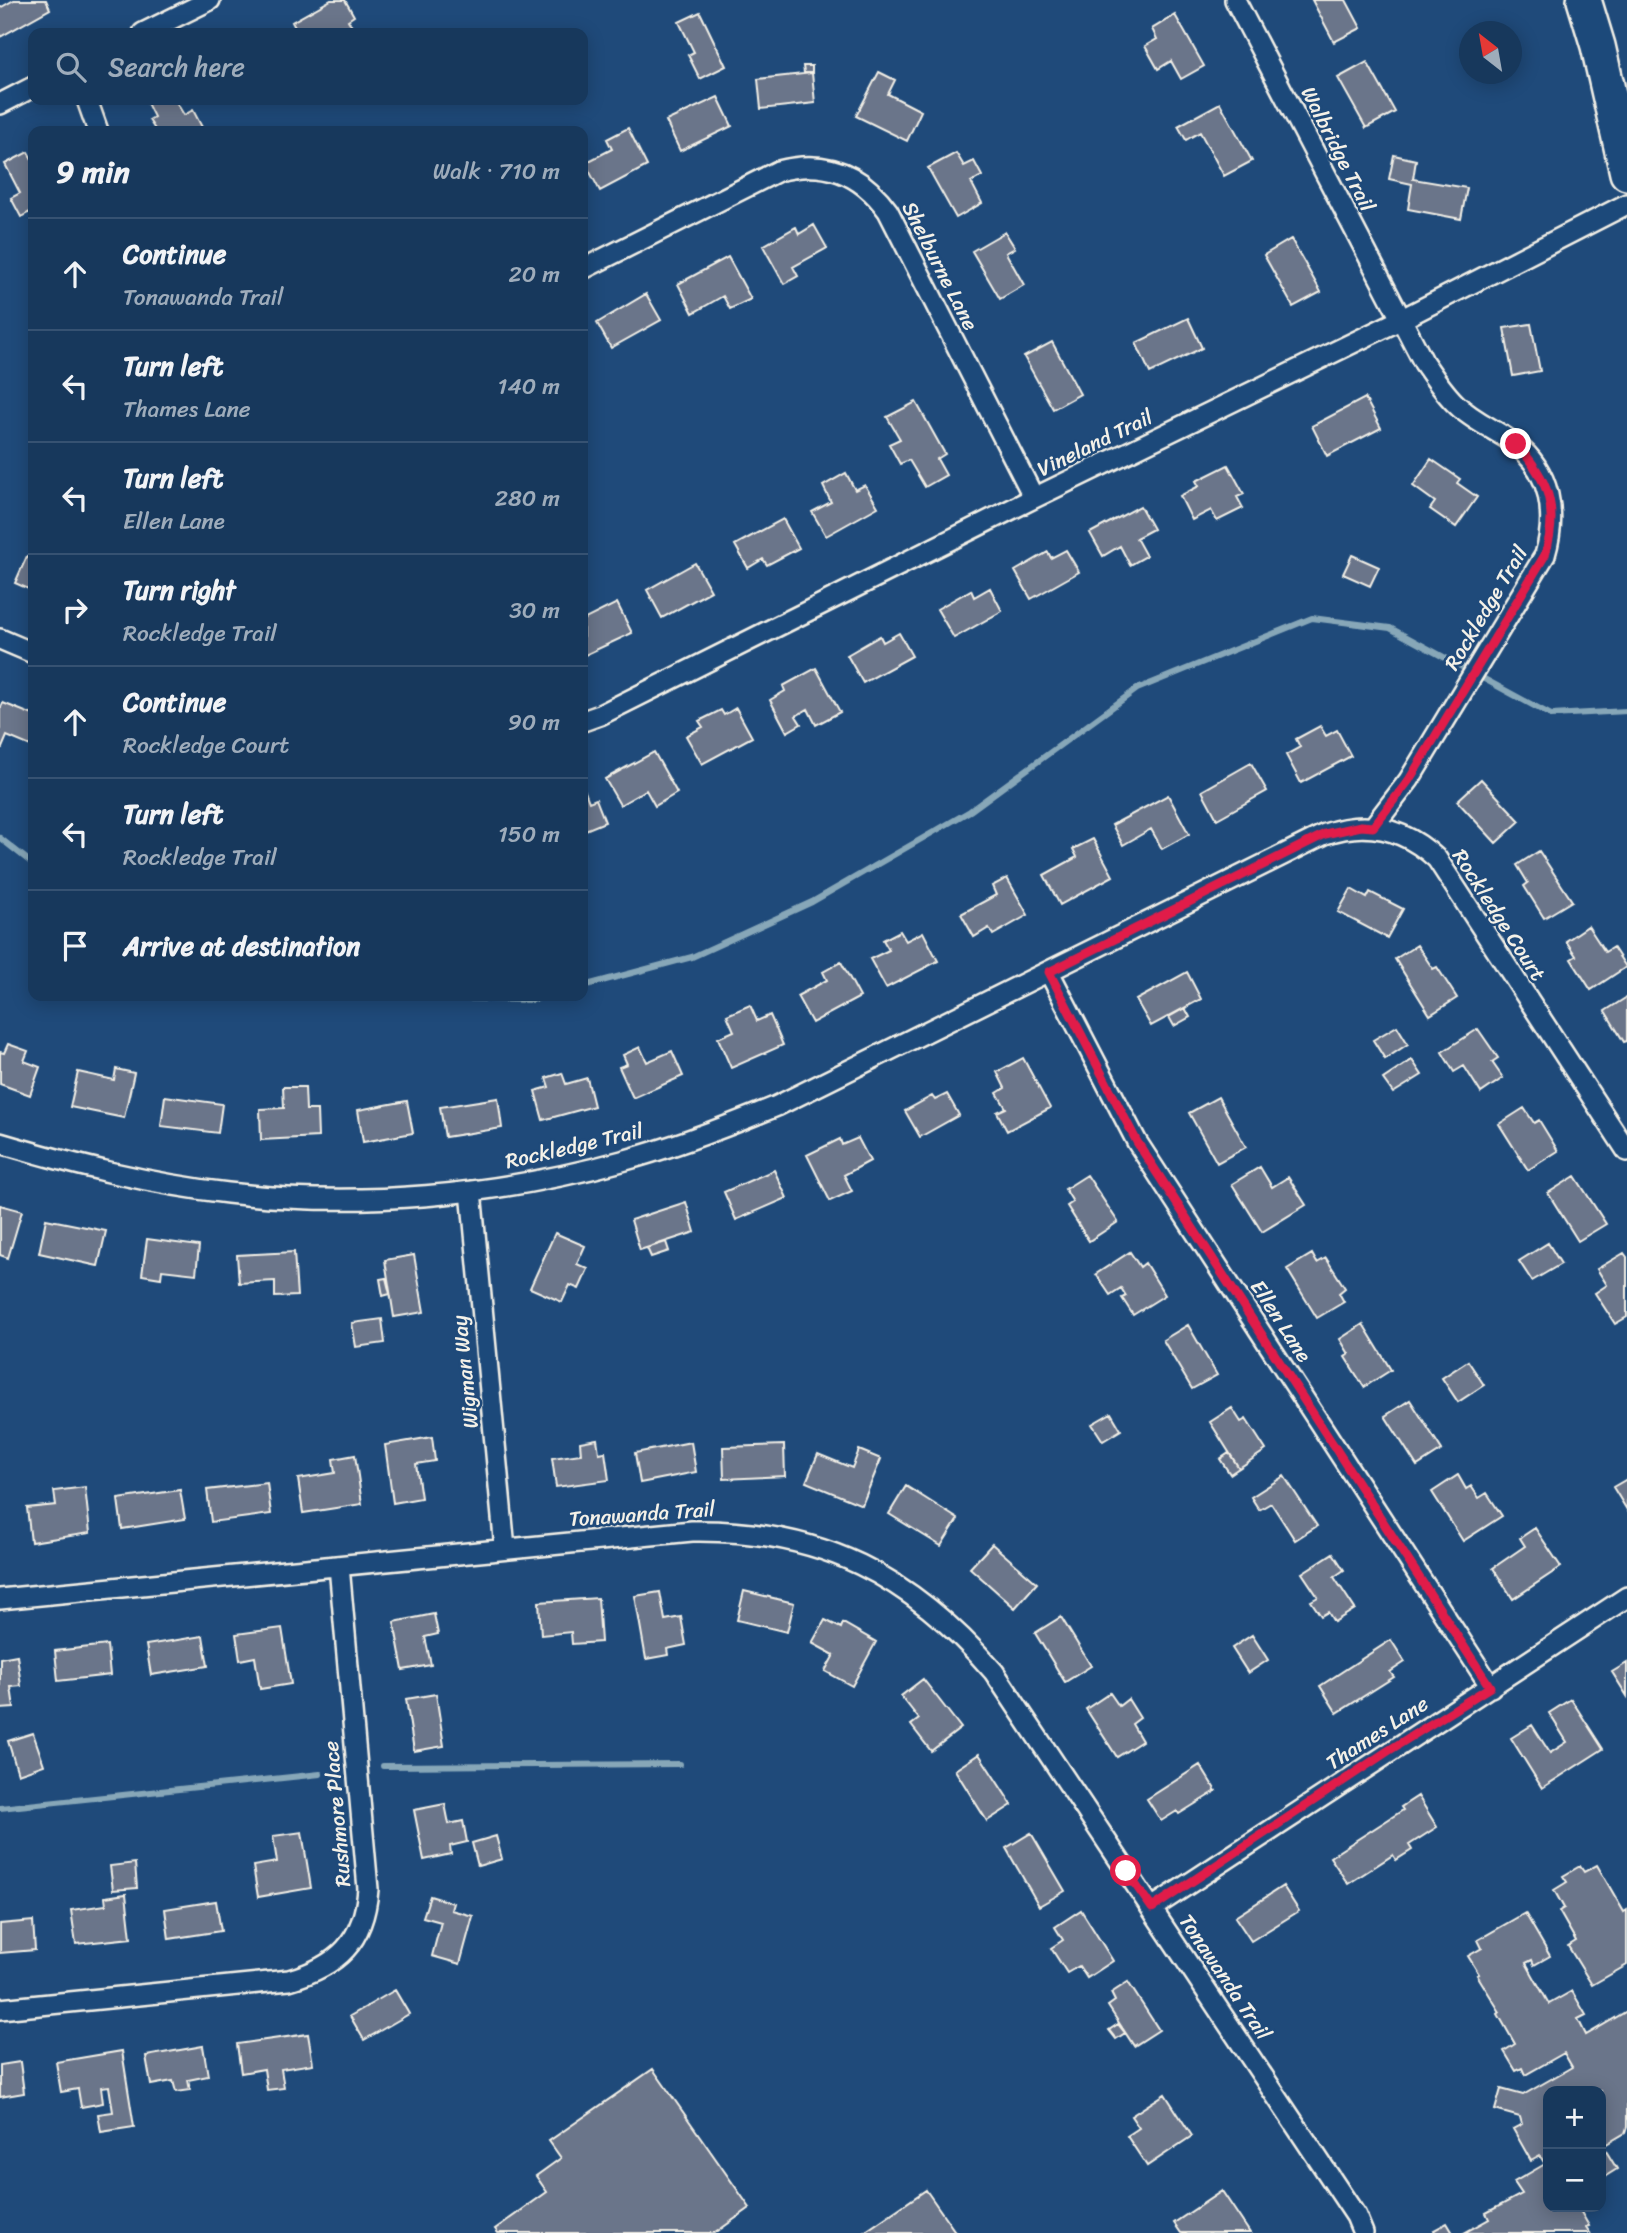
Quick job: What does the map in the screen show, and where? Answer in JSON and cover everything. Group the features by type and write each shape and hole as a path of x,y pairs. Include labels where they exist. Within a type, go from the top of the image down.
{"highway":[{"path":"1584,0 1627,173"}],"street":[{"path":"153,28 210,0"},
{"name":"Walbridge Trail","path":"1235,0 1401,320"},
{"path":"0,104 28,90"},
{"path":"89,105 96,126"},
{"name":"Shelburne Lane","path":"588,266 778,171 811,166 845,174 869,189 888,211 1034,498"},
{"name":"Vineland Trail","path":"588,720 1034,498 1401,320 1627,204"},
{"name":"Rockledge Trail","path":"1373,827 1409,780 1545,555 1552,523 1547,490 1532,461 1516,444 1458,406 1424,363 1401,320"},
{"path":"0,639 28,651"},
{"name":"Rockledge Court","path":"1117,938 1325,834 1361,826 1390,830 1408,836 1437,859 1627,1151"},
{"name":"Rockledge Trail","path":"0,1143 122,1175 228,1193 356,1198 433,1195 531,1182 621,1161 719,1129 818,1087 1117,938"},
{"name":"Ellen Lane","path":"1049,972 1137,1142 1490,1687"},
{"name":"Wigman Way","path":"471,1191 505,1549"},
{"name":"Tonawanda Trail","path":"0,1599 692,1531 756,1533 804,1543 853,1561 898,1584 933,1609 958,1631 995,1672 1356,2216 1363,2233"},
{"name":"Rushmore Place","path":"0,2008 289,1980 312,1973 333,1961 354,1938 362,1923 368,1889 339,1566"},
{"name":"Thames Lane","path":"1152,1908 1627,1597"}],"building":[{"path":"14,0 46,0 50,9 0,37 0,8"},
{"path":"331,0 345,0 354,16 348,20 353,28 295,28 292,22"},
{"path":"1312,0 1346,0 1361,28 1334,42"},
{"path":"700,12 726,66 700,79 688,55 694,52 679,22"},
{"path":"1175,15 1204,66 1181,79 1171,61 1158,69 1145,46 1157,39 1152,29"},
{"path":"1367,62 1395,112 1366,128 1338,78"},
{"path":"803,66 812,66 812,73 804,73"},
{"path":"879,72 895,80 888,94 921,111 907,141 856,116"},
{"path":"812,73 815,103 761,109 758,79"},
{"path":"718,97 732,126 680,151 666,121"},
{"path":"1220,103 1252,161 1224,176 1200,132 1186,140 1178,126"},
{"path":"148,105 178,105 184,115 193,110 201,126 153,126 149,120 154,117"},
{"path":"628,128 647,166 600,191 588,169 588,161 612,149 607,139"},
{"path":"28,152 28,213 21,217 11,198 20,193 5,164"},
{"path":"956,153 964,166 974,161 982,176 971,182 982,203 956,218 928,168"},
{"path":"1394,155 1416,160 1413,179 1467,188 1461,219 1408,209 1412,184 1389,179"},
{"path":"814,225 827,248 793,267 798,276 784,284 763,246 796,227 799,234"},
{"path":"1005,232 1015,248 1006,253 1024,285 1000,299 972,251"},
{"path":"1291,239 1321,292 1293,307 1264,255"},
{"path":"728,257 751,299 730,309 723,296 693,313 678,284"},
{"path":"646,294 661,320 611,348 597,323"},
{"path":"1188,318 1202,348 1150,373 1136,343"},
{"path":"1531,324 1540,371 1513,376 1504,328"},
{"path":"1052,342 1080,394 1053,409 1024,357"},
{"path":"1365,398 1381,428 1327,456 1312,426"},
{"path":"916,402 945,454 937,459 946,475 925,487 909,460 900,464 889,444 900,439 887,417"},
{"path":"1431,459 1460,479 1457,483 1477,497 1456,527 1430,509 1435,502 1413,486"},
{"path":"1228,465 1244,494 1237,497 1243,508 1217,521 1211,510 1192,520 1180,496 1199,486 1196,481"},
{"path":"846,473 855,490 865,485 878,507 826,536 812,512 831,502 823,486"},
{"path":"1140,506 1153,529 1136,538 1146,556 1130,565 1120,546 1103,556 1090,533"},
{"path":"783,519 799,548 767,565 763,559 748,568 735,545"},
{"path":"1066,550 1079,572 1031,599 1015,571 1048,552 1051,558"},
{"path":"1352,555 1379,567 1370,586 1343,574"},
{"path":"27,556 28,589 15,583"},
{"path":"695,563 711,591 662,618 647,590"},
{"path":"990,588 1002,611 954,638 937,609 971,590 974,597"},
{"path":"617,603 632,633 588,654 588,618"},
{"path":"899,633 912,656 863,683 847,655 880,636 883,642"},
{"path":"816,668 840,712 816,725 808,709 796,716 801,724 787,732 770,700 785,691 783,686"},
{"path":"3,703 28,713 28,745 7,736 2,748 0,747 0,709"},
{"path":"736,708 752,737 702,764 686,736 703,727 699,721 721,710 724,715"},
{"path":"1320,726 1326,736 1337,730 1351,756 1301,783 1286,755 1300,747 1296,739"},
{"path":"654,752 677,793 655,806 646,790 620,805 605,779"},
{"path":"1251,763 1267,791 1217,819 1202,791"},
{"path":"1481,779 1520,821 1496,843 1457,801"},
{"path":"1168,795 1189,834 1162,849 1151,829 1123,845 1112,825"},
{"path":"588,799 589,802 596,799 605,822 588,829"},
{"path":"1093,839 1113,876 1060,905 1044,875 1077,857 1073,849"},
{"path":"1539,851 1572,901 1544,918 1524,886 1528,883 1517,865"},
{"path":"1007,878 1028,915 993,935 989,928 974,937 961,914 996,895 992,886"},
{"path":"1351,889 1367,898 1370,892 1403,909 1387,938 1338,912"},
{"path":"1588,926 1605,952 1613,947 1626,967 1591,990 1571,959 1576,956 1566,941"},
{"path":"900,931 906,941 923,932 938,961 886,988 870,959 889,950 883,940"},
{"path":"1417,945 1433,969 1437,967 1457,998 1430,1015 1395,959"},
{"path":"841,962 860,997 812,1023 797,996 827,980 823,972"},
{"path":"1187,972 1201,999 1151,1026 1136,1000"},
{"path":"1627,997 1627,1041 1624,1042 1605,1011"},
{"path":"750,1005 757,1021 770,1015 783,1045 731,1068 718,1038 734,1031 727,1015"},
{"path":"1185,1008 1190,1017 1174,1026 1169,1017"},
{"path":"1397,1026 1408,1044 1385,1059 1373,1040"},
{"path":"1478,1029 1498,1058 1492,1062 1503,1078 1481,1093 1464,1066 1454,1072 1442,1052"},
{"path":"8,1044 28,1051 24,1061 40,1067 30,1095 0,1084 0,1052 4,1053"},
{"path":"640,1047 647,1062 672,1051 683,1076 633,1098 619,1067 627,1064 623,1055"},
{"path":"1023,1058 1050,1108 1007,1131 997,1112 1006,1108 997,1093 1005,1088 997,1072"},
{"path":"1412,1060 1422,1075 1393,1093 1383,1079"},
{"path":"116,1069 134,1073 124,1118 70,1107 78,1072 114,1080"},
{"path":"562,1073 566,1084 587,1078 594,1106 543,1120 535,1091 549,1087 546,1078"},
{"path":"283,1087 305,1087 306,1110 317,1110 318,1137 261,1140 260,1109 284,1108"},
{"path":"947,1094 959,1115 920,1137 905,1111 932,1096 935,1100"},
{"path":"165,1096 222,1104 218,1133 161,1126"},
{"path":"1218,1097 1246,1147 1217,1163 1189,1113"},
{"path":"498,1098 502,1128 445,1137 440,1107"},
{"path":"407,1101 413,1133 363,1142 358,1110"},
{"path":"1524,1108 1534,1123 1539,1120 1558,1151 1528,1170 1499,1124"},
{"path":"858,1138 870,1161 844,1175 852,1191 830,1201 807,1155 840,1139 842,1145"},
{"path":"1260,1167 1272,1187 1288,1177 1306,1205 1262,1232 1232,1184"},
{"path":"774,1170 787,1198 736,1220 724,1192"},
{"path":"1087,1175 1118,1222 1089,1241 1067,1206 1073,1202 1065,1189"},
{"path":"1575,1176 1606,1224 1578,1241 1548,1193"},
{"path":"686,1202 695,1232 640,1250 631,1220"},
{"path":"0,1205 22,1211 8,1258 0,1255"},
{"path":"46,1219 106,1231 98,1266 39,1253"},
{"path":"555,1233 585,1246 577,1264 588,1269 579,1289 570,1285 562,1302 530,1288"},
{"path":"147,1239 199,1246 196,1274 162,1270 161,1278 142,1275"},
{"path":"666,1242 669,1251 651,1257 647,1248"},
{"path":"1548,1243 1561,1264 1532,1281 1519,1261"},
{"path":"294,1252 297,1296 275,1297 275,1281 239,1283 237,1255"},
{"path":"1130,1252 1140,1267 1145,1263 1165,1295 1133,1315 1122,1298 1126,1296 1121,1288 1110,1295 1096,1274"},
{"path":"1624,1253 1627,1257 1627,1317 1615,1324 1595,1293 1607,1285 1597,1269"},
{"path":"1312,1254 1317,1263 1326,1258 1345,1288 1339,1293 1344,1302 1317,1318 1287,1269"},
{"path":"414,1255 424,1312 394,1317 385,1260"},
{"path":"386,1278 390,1294 383,1296 380,1279"},
{"path":"382,1319 385,1343 356,1347 352,1323"},
{"path":"1363,1324 1391,1370 1364,1387 1345,1357 1349,1354 1340,1339"},
{"path":"1188,1325 1217,1375 1192,1389 1163,1340"},
{"path":"1468,1361 1484,1385 1458,1402 1442,1378"},
{"path":"1410,1400 1442,1450 1417,1466 1385,1416"},
{"path":"1232,1408 1241,1422 1246,1419 1266,1450 1239,1468 1210,1422"},
{"path":"1111,1413 1121,1430 1103,1441 1092,1424"},
{"path":"432,1437 435,1461 416,1464 421,1498 393,1503 385,1445"},
{"path":"597,1439 599,1453 605,1452 609,1480 556,1487 552,1458 581,1454 580,1442"},
{"path":"691,1442 696,1472 640,1483 635,1453"},
{"path":"784,1445 785,1476 724,1479 723,1447"},
{"path":"859,1450 881,1459 862,1505 806,1482 818,1454 852,1468"},
{"path":"1229,1453 1239,1468 1230,1474 1220,1459"},
{"path":"355,1455 362,1504 303,1513 298,1479 335,1473 333,1459"},
{"path":"1458,1475 1466,1489 1471,1486 1479,1498 1487,1493 1502,1516 1463,1541 1432,1492"},
{"path":"1284,1476 1317,1526 1295,1540 1271,1503 1259,1510 1251,1497"},
{"path":"1627,1479 1627,1510 1613,1487"},
{"path":"267,1483 271,1514 211,1522 207,1490"},
{"path":"906,1486 958,1519 941,1546 889,1514"},
{"path":"85,1487 90,1533 31,1542 27,1508 56,1505 54,1491"},
{"path":"180,1490 185,1519 122,1529 118,1499"},
{"path":"1535,1528 1561,1567 1513,1599 1493,1568 1525,1546 1520,1538"},
{"path":"992,1544 1037,1583 1015,1608 970,1568"},
{"path":"1333,1553 1344,1570 1334,1577 1355,1609 1334,1622 1328,1612 1321,1616 1311,1601 1318,1597 1302,1573"},
{"path":"744,1591 794,1603 787,1632 737,1620"},
{"path":"660,1592 665,1620 681,1617 686,1645 667,1649 668,1655 646,1659 635,1596"},
{"path":"598,1598 601,1642 572,1644 571,1632 541,1635 539,1602"},
{"path":"434,1614 438,1634 425,1637 431,1665 403,1670 394,1622"},
{"path":"1061,1617 1091,1666 1065,1682 1035,1633"},
{"path":"825,1620 841,1628 843,1623 876,1642 852,1686 825,1671 834,1655 812,1643"},
{"path":"282,1628 291,1684 260,1689 255,1657 240,1660 236,1634"},
{"path":"1252,1635 1268,1660 1248,1673 1232,1648"},
{"path":"203,1636 208,1666 151,1675 146,1645"},
{"path":"1391,1640 1405,1662 1390,1672 1394,1677 1337,1713 1320,1686"},
{"path":"107,1645 110,1675 58,1681 55,1651"},
{"path":"17,1655 21,1686 11,1687 14,1708 0,1709 0,1658"},
{"path":"1627,1663 1627,1696 1612,1672"},
{"path":"923,1679 961,1728 931,1751 911,1725 919,1719 901,1696"},
{"path":"1110,1693 1119,1706 1128,1699 1140,1718 1132,1724 1142,1741 1117,1757 1086,1709"},
{"path":"436,1694 444,1746 414,1751 406,1699"},
{"path":"1571,1699 1603,1749 1542,1788 1511,1738 1532,1725 1550,1753 1567,1742 1549,1713"},
{"path":"33,1733 44,1765 18,1774 8,1741"},
{"path":"979,1754 1012,1805 987,1821 955,1770"},
{"path":"1200,1765 1216,1791 1179,1814 1177,1811 1161,1821 1147,1799"},
{"path":"1418,1796 1437,1827 1409,1845 1412,1850 1396,1860 1393,1855 1348,1884 1330,1857 1403,1810 1401,1807"},
{"path":"445,1804 449,1824 463,1821 467,1842 450,1846 451,1854 424,1860 414,1810"},
{"path":"302,1832 311,1888 258,1897 253,1866 277,1862 273,1836"},
{"path":"1031,1833 1065,1891 1039,1906 1006,1848"},
{"path":"496,1836 502,1859 478,1866 472,1843"},
{"path":"135,1863 137,1888 113,1890 110,1866"},
{"path":"1597,1865 1624,1912 1627,1910 1627,1965 1592,1985 1568,1946 1576,1941 1559,1911 1564,1908 1554,1890 1567,1882 1563,1876 1580,1866 1584,1872"},
{"path":"1283,1886 1299,1911 1251,1941 1235,1917"},
{"path":"126,1894 131,1938 76,1944 71,1910 106,1905 105,1897"},
{"path":"430,1896 453,1903 451,1910 473,1916 460,1964 432,1956 441,1922 423,1917"},
{"path":"216,1901 221,1931 169,1939 165,1909"},
{"path":"1081,1910 1113,1961 1087,1978 1079,1966 1067,1973 1051,1948 1063,1940 1055,1927"},
{"path":"1525,1913 1550,1956 1534,1965 1532,1960 1526,1963 1549,2004 1572,1991 1586,2015 1578,2019 1586,2035 1627,2011 1625,2133 1606,2144 1606,2086 1543,2086 1543,2161 1540,2156 1531,2161 1513,2129 1522,2124 1520,2117 1495,2110 1501,2089 1523,2095 1572,2067 1564,2053 1525,2075 1522,2068 1516,2071 1504,2051 1515,2044 1468,1956 1482,1948 1478,1940"},
{"path":"33,1921 35,1950 0,1953 0,1924"},
{"path":"1128,1982 1159,2030 1134,2046 1108,2006 1115,2001 1111,1993"},
{"path":"395,1990 409,2014 364,2040 350,2016"},
{"path":"1118,2024 1125,2033 1116,2039 1109,2030"},
{"path":"308,2034 313,2064 281,2069 284,2088 267,2090 264,2069 241,2073 237,2044"},
{"path":"203,2046 208,2076 188,2080 190,2090 176,2092 173,2081 151,2085 146,2056"},
{"path":"122,2051 134,2127 101,2132 98,2114 113,2112 109,2086 101,2087 103,2103 81,2107 78,2089 61,2092 56,2062"},
{"path":"20,2062 24,2093 0,2097 0,2065"},
{"path":"653,2069 750,2208 715,2233 498,2233 495,2229 547,2192 536,2176 561,2158 549,2141"},
{"path":"1165,2094 1192,2136 1147,2166 1127,2136 1139,2128 1131,2116"},
{"path":"1606,2151 1617,2169 1606,2176"},
{"path":"1543,2165 1543,2212 1581,2212 1590,2233 1464,2233 1489,2219 1486,2213 1522,2194 1514,2182"},
{"path":"926,2190 956,2233 863,2233"},
{"path":"1222,2191 1250,2233 1181,2233 1174,2223"},
{"path":"1447,2223 1453,2233 1436,2233 1434,2230"}],"waterway":[{"path":"588,985 692,957 812,902 970,811 1137,689 1312,618 1390,628 1551,715 1627,711"},
{"path":"0,838 28,860"},
{"path":"383,1766 680,1764"},
{"path":"0,1808 320,1774"}],"route":[{"path":"1126,1871 1152,1908 1388,1751 1490,1687 1137,1142 1049,972 1325,834 1361,826 1373,827 1409,780 1545,555 1552,523 1547,490 1532,461 1516,444"}]}
